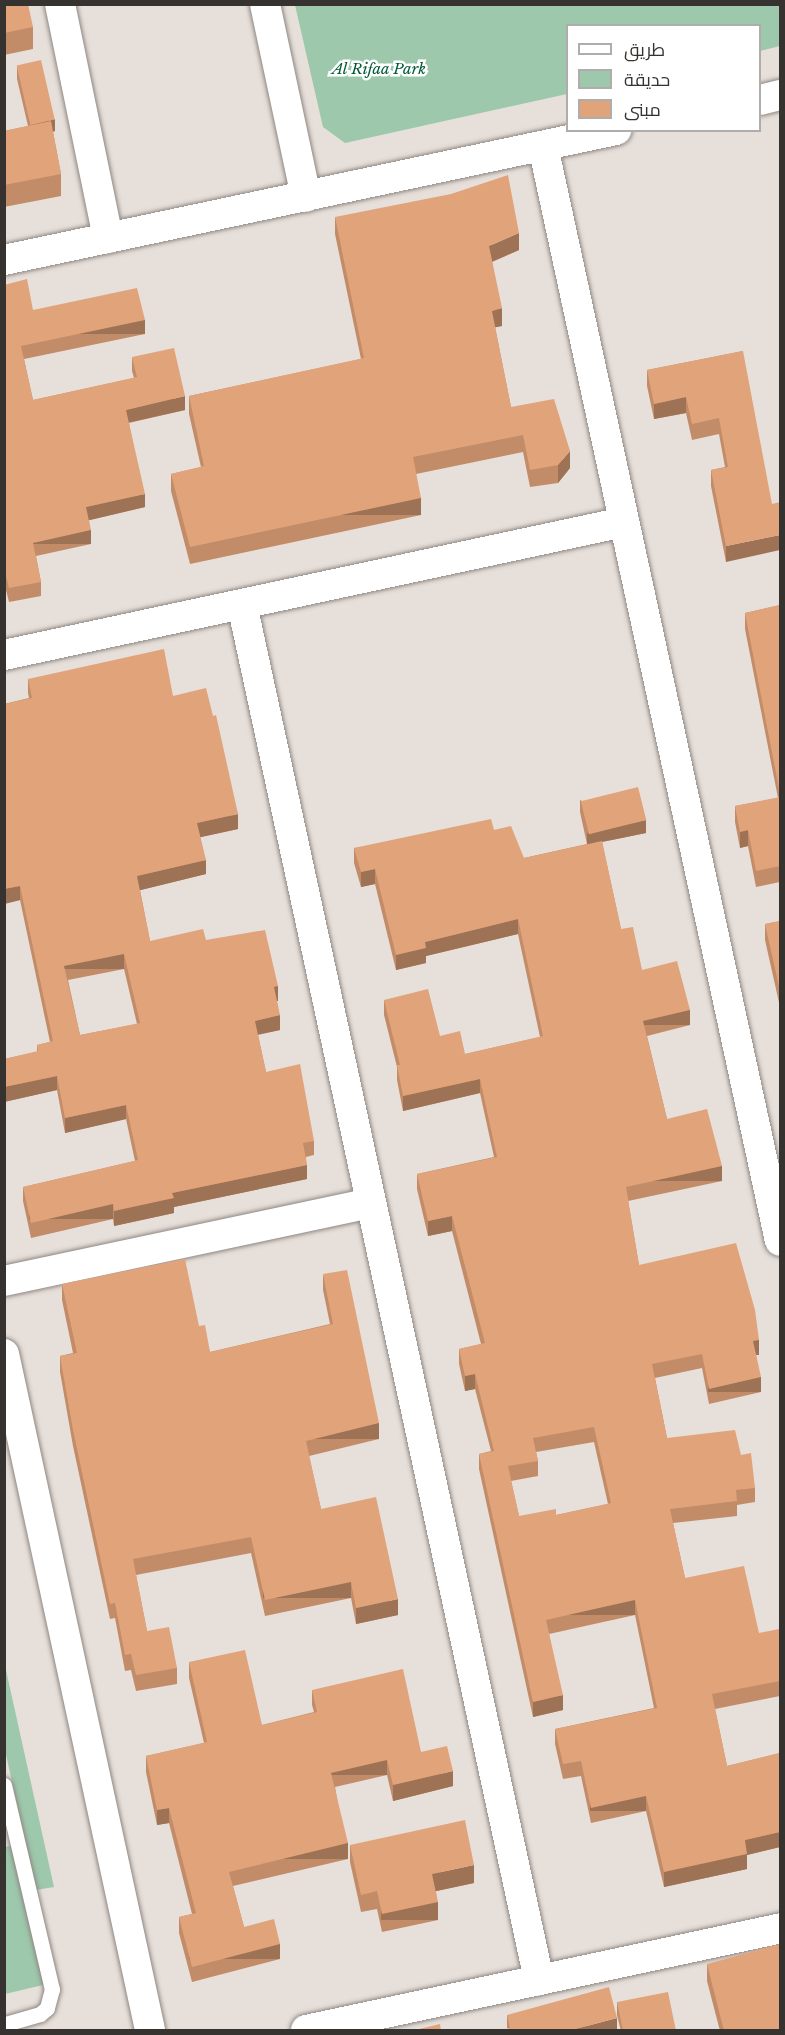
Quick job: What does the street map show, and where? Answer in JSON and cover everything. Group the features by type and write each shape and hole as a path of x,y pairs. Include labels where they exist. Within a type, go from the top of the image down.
{"street":[{"path":"60,4 108,238"},
{"path":"265,4 306,197"},
{"path":"761,100 780,95"},
{"path":"4,260 607,132"},
{"path":"543,146 780,1234"},
{"path":"4,655 624,522"},
{"path":"242,604 539,1980"},
{"path":"4,1281 371,1203"},
{"path":"4,1353 150,2031"},
{"path":"306,2031 780,1928"}],"lane":[{"path":"4,1785 7,1807 52,1989 47,2008 40,2014 4,2024"}],"green space":[{"name":"Al Rifaa Park","path":"295,5 780,5 780,46 761,51 761,24 566,24 566,94 345,143 323,127"},
{"path":"4,1661 54,1887 36,1890 5,1750"},
{"path":"15,1845 47,1984 5,1994 4,1847"}],"building":[{"path":"4,4 28,4 33,27 4,33"},
{"path":"41,60 55,119 30,125 17,66"},
{"path":"51,121 61,174 4,185 4,131"},
{"path":"508,175 519,233 489,246 502,308 492,311 511,407 554,399 570,451 558,465 530,470 523,435 413,457 421,498 190,547 171,474 204,466 189,396 364,358 335,217 451,194"},
{"path":"27,279 33,310 137,288 145,320 21,346 33,400 137,377 132,357 174,348 185,396 126,410 145,494 86,507 91,530 33,543 41,582 9,588 4,568 4,285"},
{"path":"743,351 772,504 780,502 780,535 726,546 711,470 728,467 719,418 692,424 686,397 654,404 647,370"},
{"path":"780,605 780,794 745,613"},
{"path":"164,649 173,696 206,688 213,716 216,715 238,814 197,823 206,860 137,876 150,941 203,929 206,940 265,930 278,986 274,987 280,1015 255,1021 266,1072 300,1064 314,1141 303,1143 307,1165 172,1193 174,1198 114,1211 113,1204 31,1223 23,1187 138,1160 126,1105 65,1118 57,1076 4,1087 4,1059 38,1051 37,1045 53,1041 20,886 4,889 4,704 32,698 28,679","holes":["124,954 140,1023 80,1035 64,966"]},
{"path":"638,787 646,820 589,834 581,801"},
{"path":"780,797 780,866 756,871 748,830 740,832 735,806"},
{"path":"491,819 494,830 511,826 524,858 602,841 621,929 633,927 642,970 677,961 690,1010 643,1021 667,1119 707,1109 722,1166 626,1187 639,1265 736,1243 755,1310 759,1340 753,1341 761,1377 709,1389 702,1354 652,1364 667,1438 735,1430 741,1455 751,1453 755,1488 736,1490 737,1501 670,1509 685,1578 744,1566 759,1633 779,1629 780,1681 712,1694 727,1766 780,1753 780,1832 745,1840 747,1854 664,1872 646,1796 591,1808 581,1761 563,1764 555,1729 657,1708 635,1600 546,1620 563,1695 533,1702 479,1454 494,1451 475,1374 465,1376 459,1349 485,1343 452,1216 428,1221 417,1174 497,1157 480,1079 403,1096 397,1065 400,1065 384,1000 428,989 440,1036 460,1031 465,1054 543,1036 518,919 425,942 426,948 396,955 375,869 361,872 354,848","holes":["594,1427 611,1503 556,1515 556,1509 519,1516 508,1466 538,1461 533,1438"]},
{"path":"780,921 780,991 765,924"},
{"path":"185,1259 199,1326 205,1325 210,1352 333,1324 323,1274 347,1270 379,1423 306,1441 321,1509 376,1497 398,1599 356,1608 351,1582 265,1600 251,1537 133,1559 147,1631 169,1627 177,1668 136,1675 131,1654 125,1655 115,1603 110,1604 73,1430 60,1356 77,1353 62,1284"},
{"path":"245,1650 262,1725 317,1712 312,1690 403,1669 421,1752 447,1746 453,1771 393,1785 387,1760 331,1773 348,1843 229,1872 244,1927 274,1919 280,1944 192,1967 179,1917 196,1913 169,1808 157,1810 146,1756 207,1742 189,1662"},
{"path":"465,1820 474,1865 432,1874 438,1902 382,1914 377,1891 361,1895 350,1845"},
{"path":"780,1944 780,2031 724,2031 707,1964"},
{"path":"609,1987 617,2018 568,2031 497,2031 510,2028 507,2015"},
{"path":"668,1992 676,2031 623,2031 617,2002"},
{"path":"440,2024 441,2031 411,2031"}]}
